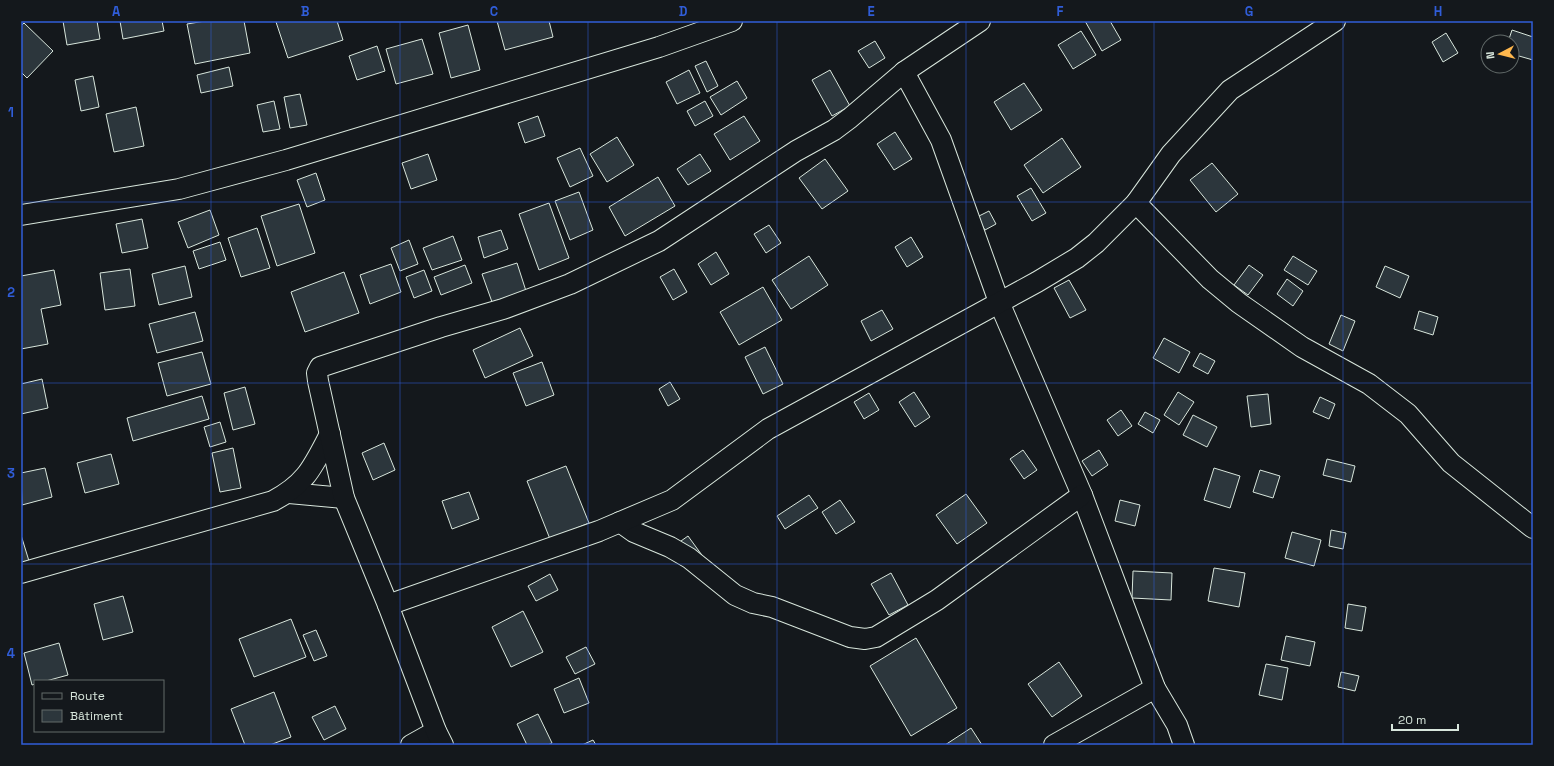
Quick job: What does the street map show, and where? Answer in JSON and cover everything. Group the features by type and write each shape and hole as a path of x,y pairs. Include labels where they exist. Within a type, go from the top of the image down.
{"street":[{"path":"21,215 179,189 286,160 607,63 732,21"},
{"path":"411,745 439,738 388,605 344,498 318,381 317,373 320,367 516,304 570,284 659,240 796,151 834,130 904,72 980,21"},
{"path":"388,605 592,534 672,500 768,429 1077,258 1096,243 1136,203 1171,154 1230,90 1335,21"},
{"path":"904,72 941,140 999,302 1082,495 1155,688 1177,725 1184,745"},
{"path":"1136,203 1210,278 1239,303 1302,347 1369,384 1408,414 1451,463 1533,528"},
{"path":"21,573 273,501 289,493 310,472 330,434"},
{"path":"289,493 344,498"},
{"path":"620,522 634,532 670,547 689,558 735,595 753,603 772,607 850,637 865,639 876,637 937,600 1082,495"},
{"path":"1054,745 1155,688"}],"building":[{"path":"63,21 97,21 100,39 67,45"},
{"path":"120,21 162,21 164,31 123,39"},
{"path":"205,21 244,21 250,53 195,64 187,24"},
{"path":"337,21 343,40 288,58 276,22"},
{"path":"497,21 549,21 553,37 505,50"},
{"path":"1085,21 1110,21 1121,40 1102,51"},
{"path":"24,23 53,51 27,78 21,72 21,26"},
{"path":"468,25 480,70 451,78 439,33"},
{"path":"1512,30 1533,37 1533,60 1520,56 1520,34 1511,34"},
{"path":"1081,31 1096,55 1073,69 1058,45"},
{"path":"1446,33 1458,53 1443,62 1432,42"},
{"path":"422,39 433,74 396,84 386,49"},
{"path":"875,41 885,58 869,68 858,51"},
{"path":"377,46 385,71 357,80 349,56"},
{"path":"706,61 718,86 707,92 695,66"},
{"path":"229,67 233,86 201,93 197,75"},
{"path":"689,70 700,93 677,104 666,82"},
{"path":"830,70 850,106 832,116 812,80"},
{"path":"93,76 99,107 81,111 75,80"},
{"path":"737,81 747,98 721,115 710,97"},
{"path":"1024,83 1042,110 1011,130 994,102"},
{"path":"300,94 307,125 290,128 284,97"},
{"path":"274,101 280,129 263,132 257,105"},
{"path":"705,101 713,116 695,126 687,111"},
{"path":"136,107 144,146 114,152 106,114"},
{"path":"538,116 545,136 525,143 518,123"},
{"path":"744,116 760,141 730,160 714,134"},
{"path":"895,132 912,159 894,170 877,144"},
{"path":"617,137 634,165 607,182 590,154"},
{"path":"1062,138 1081,167 1043,193 1024,165"},
{"path":"580,148 593,176 570,187 557,158"},
{"path":"428,154 437,180 411,189 402,163"},
{"path":"700,154 711,171 688,185 677,169"},
{"path":"825,159 848,191 822,209 799,178"},
{"path":"1212,163 1238,194 1216,212 1190,180"},
{"path":"316,173 325,200 307,207 297,180"},
{"path":"658,177 675,206 625,236 609,207"},
{"path":"1031,188 1046,213 1032,221 1017,196"},
{"path":"579,192 593,230 570,240 555,201"},
{"path":"549,203 569,258 539,270 519,214"},
{"path":"299,204 315,253 277,266 261,216"},
{"path":"210,210 219,235 188,248 178,222"},
{"path":"989,211 996,224 985,230 977,217"},
{"path":"142,219 148,248 122,253 116,224"},
{"path":"769,225 781,243 766,253 754,234"},
{"path":"257,228 270,268 241,277 228,238"},
{"path":"501,230 508,249 484,258 478,237"},
{"path":"453,236 462,260 432,270 423,248"},
{"path":"911,237 923,257 907,267 895,247"},
{"path":"409,240 418,264 400,271 391,248"},
{"path":"220,242 226,260 199,269 193,251"},
{"path":"716,252 729,274 711,285 698,264"},
{"path":"809,256 828,285 791,309 772,280"},
{"path":"1293,256 1317,271 1308,285 1284,270"},
{"path":"517,263 526,291 492,302 482,274"},
{"path":"391,264 401,292 370,304 360,275"},
{"path":"465,265 472,283 441,295 434,277"},
{"path":"1249,265 1263,275 1248,295 1234,285"},
{"path":"185,266 192,297 159,305 152,274"},
{"path":"1385,266 1409,276 1400,298 1376,287"},
{"path":"130,269 135,306 105,310 100,273"},
{"path":"674,269 687,292 673,300 660,277"},
{"path":"54,270 61,305 41,309 48,344 21,349 21,276"},
{"path":"424,270 432,291 414,298 406,277"},
{"path":"344,272 359,313 305,332 291,292"},
{"path":"1287,279 1303,291 1293,306 1277,294"},
{"path":"1069,280 1086,310 1070,318 1054,288"},
{"path":"763,287 782,320 739,345 720,312"},
{"path":"882,310 893,329 871,341 861,321"},
{"path":"1419,311 1438,317 1433,335 1414,329"},
{"path":"195,312 203,341 157,353 149,324"},
{"path":"1341,315 1355,321 1343,351 1329,344"},
{"path":"520,328 533,356 485,378 473,350"},
{"path":"1164,338 1190,352 1179,373 1153,358"},
{"path":"765,347 783,384 763,394 745,357"},
{"path":"202,352 211,384 167,396 158,363"},
{"path":"1200,353 1215,361 1208,374 1193,366"},
{"path":"542,362 554,395 526,406 513,373"},
{"path":"42,379 48,408 21,414 21,384"},
{"path":"670,382 680,399 668,406 659,389"},
{"path":"245,387 255,424 233,430 224,393"},
{"path":"914,392 930,417 915,427 899,402"},
{"path":"1178,392 1194,402 1179,425 1164,415"},
{"path":"869,393 879,410 864,419 854,402"},
{"path":"1268,394 1271,424 1251,427 1247,396"},
{"path":"202,396 209,419 133,441 127,418"},
{"path":"1320,397 1335,404 1329,419 1313,412"},
{"path":"1121,410 1132,426 1118,436 1107,420"},
{"path":"1145,412 1160,420 1153,433 1138,424"},
{"path":"1193,415 1217,427 1207,447 1183,435"},
{"path":"220,422 226,442 210,447 204,427"},
{"path":"384,443 395,470 373,480 362,453"},
{"path":"233,448 241,488 220,492 212,453"},
{"path":"1023,450 1037,470 1024,479 1010,459"},
{"path":"1099,450 1108,465 1092,476 1082,461"},
{"path":"111,454 119,484 85,493 77,463"},
{"path":"1327,459 1355,466 1351,482 1323,475"},
{"path":"566,466 589,523 550,539 527,481"},
{"path":"45,468 52,497 22,505 21,473"},
{"path":"1214,468 1240,476 1230,508 1204,500"},
{"path":"1260,470 1280,476 1273,498 1253,492"},
{"path":"469,492 479,519 452,529 442,501"},
{"path":"966,494 987,523 957,544 936,515"},
{"path":"809,495 818,508 785,529 777,516"},
{"path":"840,500 855,522 836,534 822,512"},
{"path":"1120,500 1140,505 1135,526 1115,521"},
{"path":"1331,530 1346,533 1343,549 1329,546"},
{"path":"1292,532 1321,540 1314,566 1285,558"},
{"path":"21,535 29,561 21,563"},
{"path":"688,536 704,558 674,546"},
{"path":"1214,568 1245,573 1239,607 1208,601"},
{"path":"1133,571 1172,573 1171,600 1132,598"},
{"path":"891,573 908,605 889,615 871,584"},
{"path":"550,574 558,590 536,601 528,586"},
{"path":"123,596 133,632 103,640 94,604"},
{"path":"1348,604 1366,607 1362,631 1345,628"},
{"path":"523,611 543,652 511,667 492,627"},
{"path":"291,619 306,657 254,677 239,639"},
{"path":"316,630 327,656 314,661 303,635"},
{"path":"1286,636 1315,642 1310,666 1281,660"},
{"path":"916,638 957,708 911,736 870,666"},
{"path":"59,643 68,675 50,680 34,680 34,684 32,685 24,653"},
{"path":"586,647 595,664 575,674 566,657"},
{"path":"1059,662 1082,696 1052,717 1028,684"},
{"path":"1266,664 1288,668 1282,700 1259,695"},
{"path":"1341,672 1359,676 1355,691 1338,687"},
{"path":"579,678 589,703 564,713 554,689"},
{"path":"274,692 291,737 270,745 245,745 231,709"},
{"path":"335,706 346,729 324,740 312,717"},
{"path":"538,714 552,743 548,745 527,745 517,724"},
{"path":"971,728 982,745 945,745"},
{"path":"593,740 596,745 582,745"}]}
